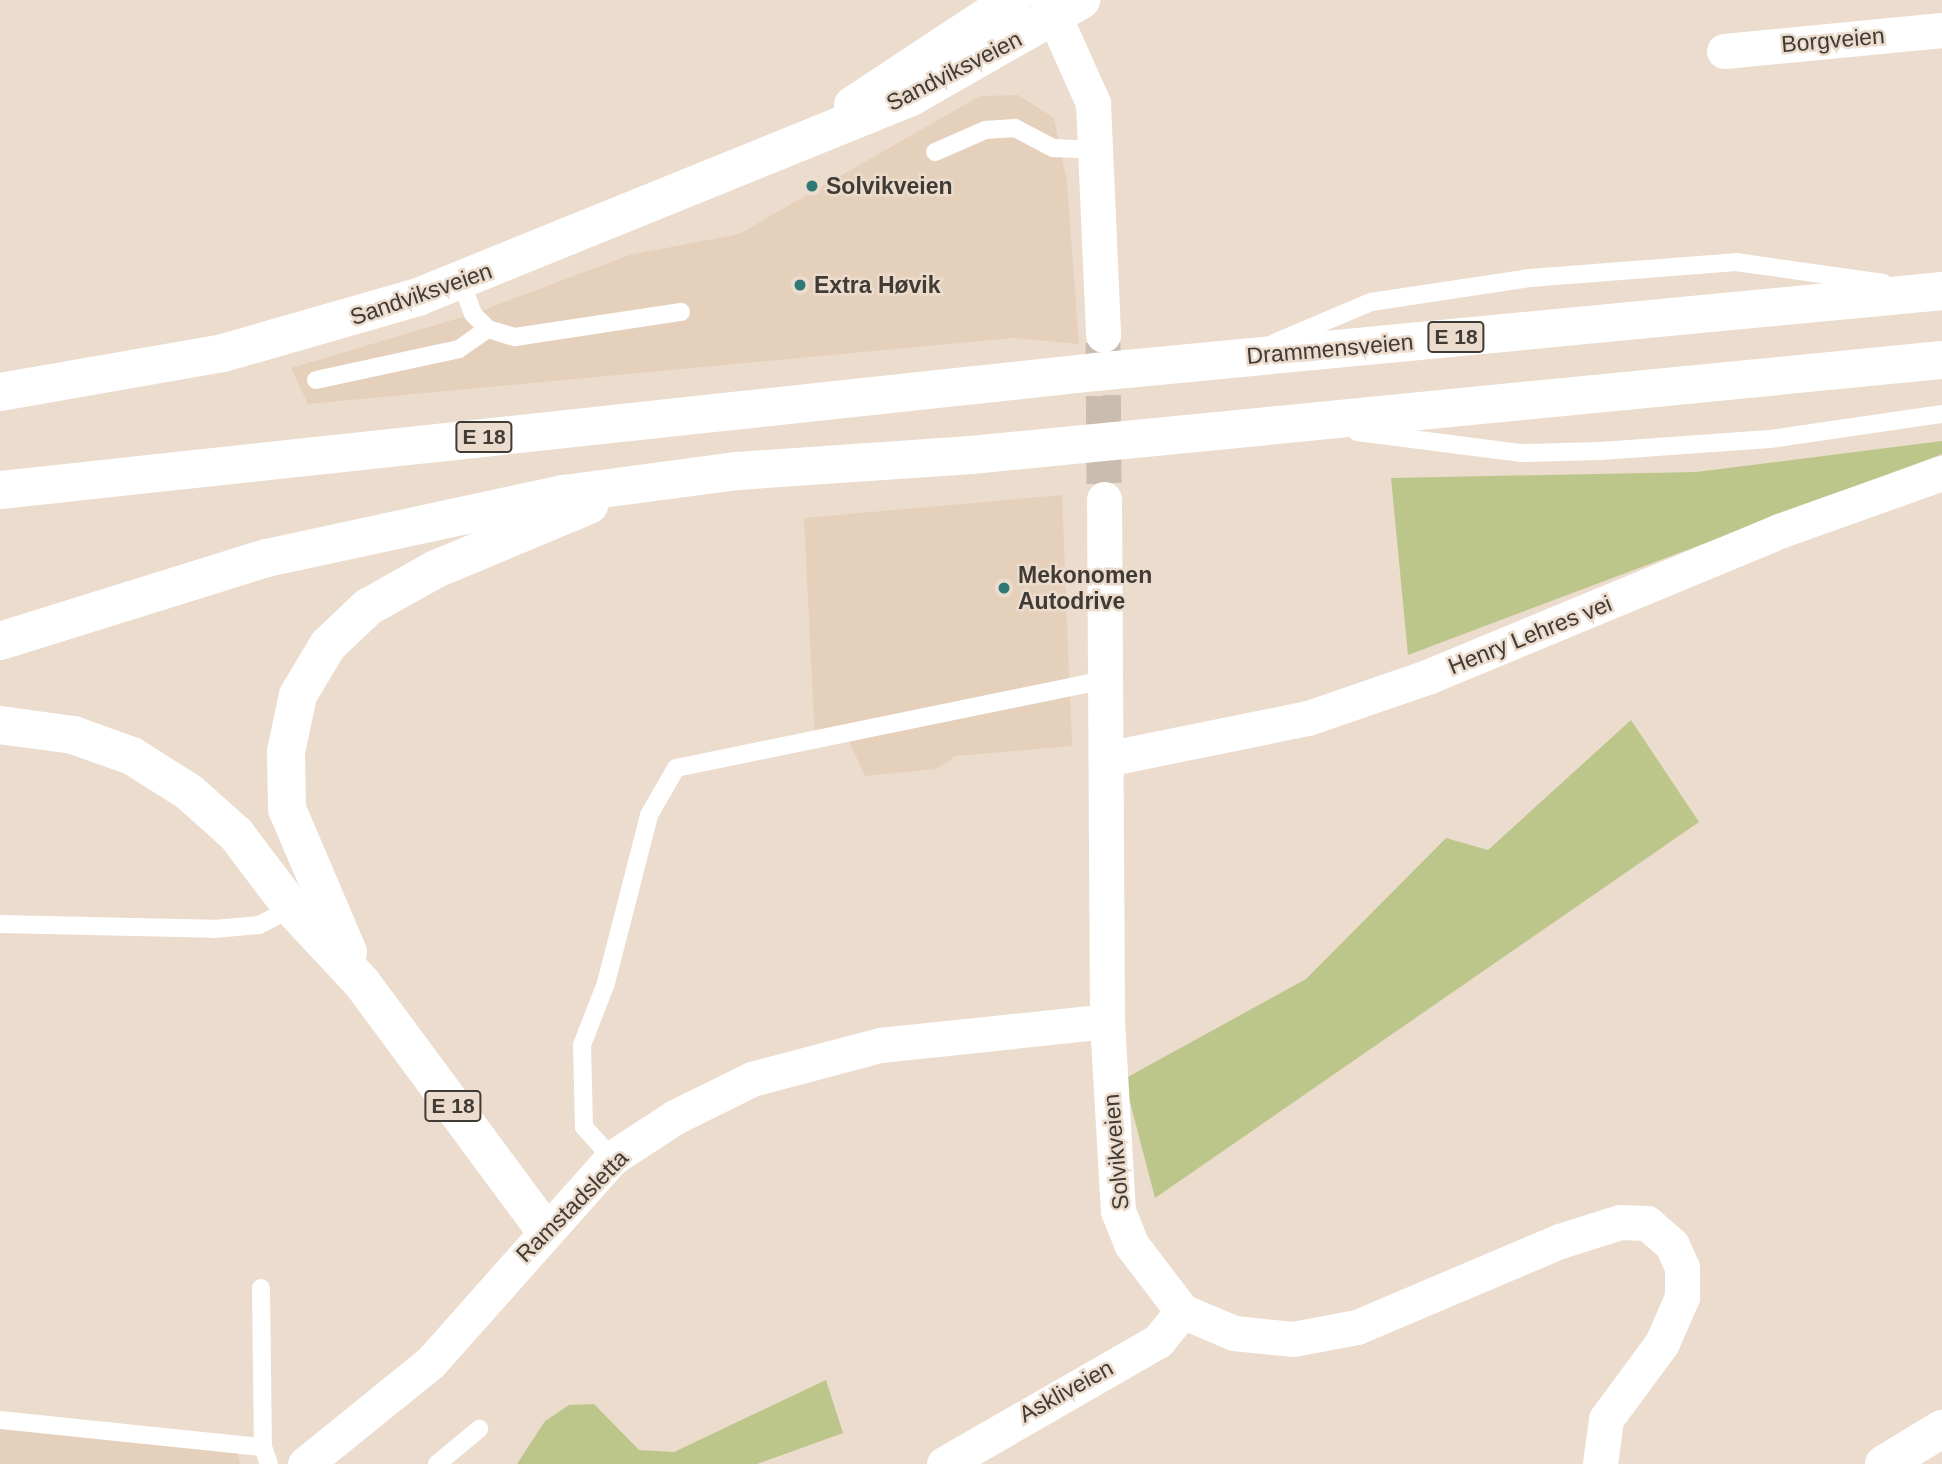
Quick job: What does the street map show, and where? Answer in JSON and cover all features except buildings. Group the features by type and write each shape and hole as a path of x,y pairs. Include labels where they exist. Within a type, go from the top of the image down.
{"main road":[{"name":"Sandviksveien","path":"821,130 1012,0"},
{"name":"Sandviksveien","path":"0,391 223,353 461,281 821,130 911,97 1061,5"},
{"name":"Drammensveien","path":"0,490 1242,358 1941,291"},
{"name":"E 18","path":"0,641 267,558 465,512 640,484 737,471 971,456 1942,360"},
{"name":"E 18","path":"362,983 286,810 286,752 298,695 328,645 368,607 436,569 640,484"},
{"name":"E 18","path":"0,725 82,738 159,771 236,834 292,908 362,983 543,1228"},
{"path":"1884,1464 1942,1429"}],"street":[{"path":"1061,5 1093,103 1098,150 1103,335"},
{"name":"Borgveien","path":"1724,51 1942,30"},
{"name":"Henry Lehres vei","path":"1106,759 1308,718 1415,681 1779,531 1942,473"},
{"name":"Solvikveien","path":"1104,499 1107,1021 1118,1211 1152,1279 1182,1311 1234,1334 1293,1339 1357,1326 1560,1241 1620,1222 1647,1223 1672,1245 1682,1267 1682,1297 1662,1343 1606,1419 1600,1464"},
{"name":"Ramstadsletta","path":"305,1464 431,1362 543,1228 612,1158 752,1079 880,1045 1107,1021"},
{"name":"Askliveien","path":"944,1464 1158,1341 1182,1311"}],"lane":[{"path":"935,152 985,130 1015,128 1053,148 1098,150"},
{"path":"1242,358 1371,302 1530,278 1736,262 1941,291"},
{"path":"461,281 473,314 488,329 516,337 681,312"},
{"path":"316,380 459,349 488,329"},
{"path":"1284,424 1522,453 1770,439 1942,414"},
{"path":"612,1158 584,1127 582,1045 606,983 649,815 676,768 1103,680"},
{"path":"0,924 214,929 259,925 292,908"},
{"path":"261,1288 263,1447 269,1464"},
{"path":"0,1420 263,1447"},
{"path":"437,1464 479,1429"}],"shaded area":[{"path":"1018,95 1054,118 1067,182 1079,344 1013,338 308,404 291,368 473,314 630,255 739,234 980,96"},
{"path":"1062,495 1072,746 956,756 936,769 865,776 848,739 815,743 804,518"},
{"path":"0,1415 236,1445 240,1464 0,1464"}],"green space":[{"path":"1942,441 1942,454 1408,655 1391,478 1696,472"},
{"path":"1631,720 1699,822 1155,1198 1124,1079 1306,979 1446,838 1488,850"},
{"path":"826,1380 843,1433 757,1464 517,1464 545,1421 569,1405 594,1404 639,1450 674,1452"}],"tunnel":[{"path":"1103,342 1104,499"}],"place":[{"name":"Solvikveien","path":"812,186"},
{"name":"Extra Høvik","path":"800,285"},
{"name":"Mekonomen Autodrive","path":"1004,588"}]}
